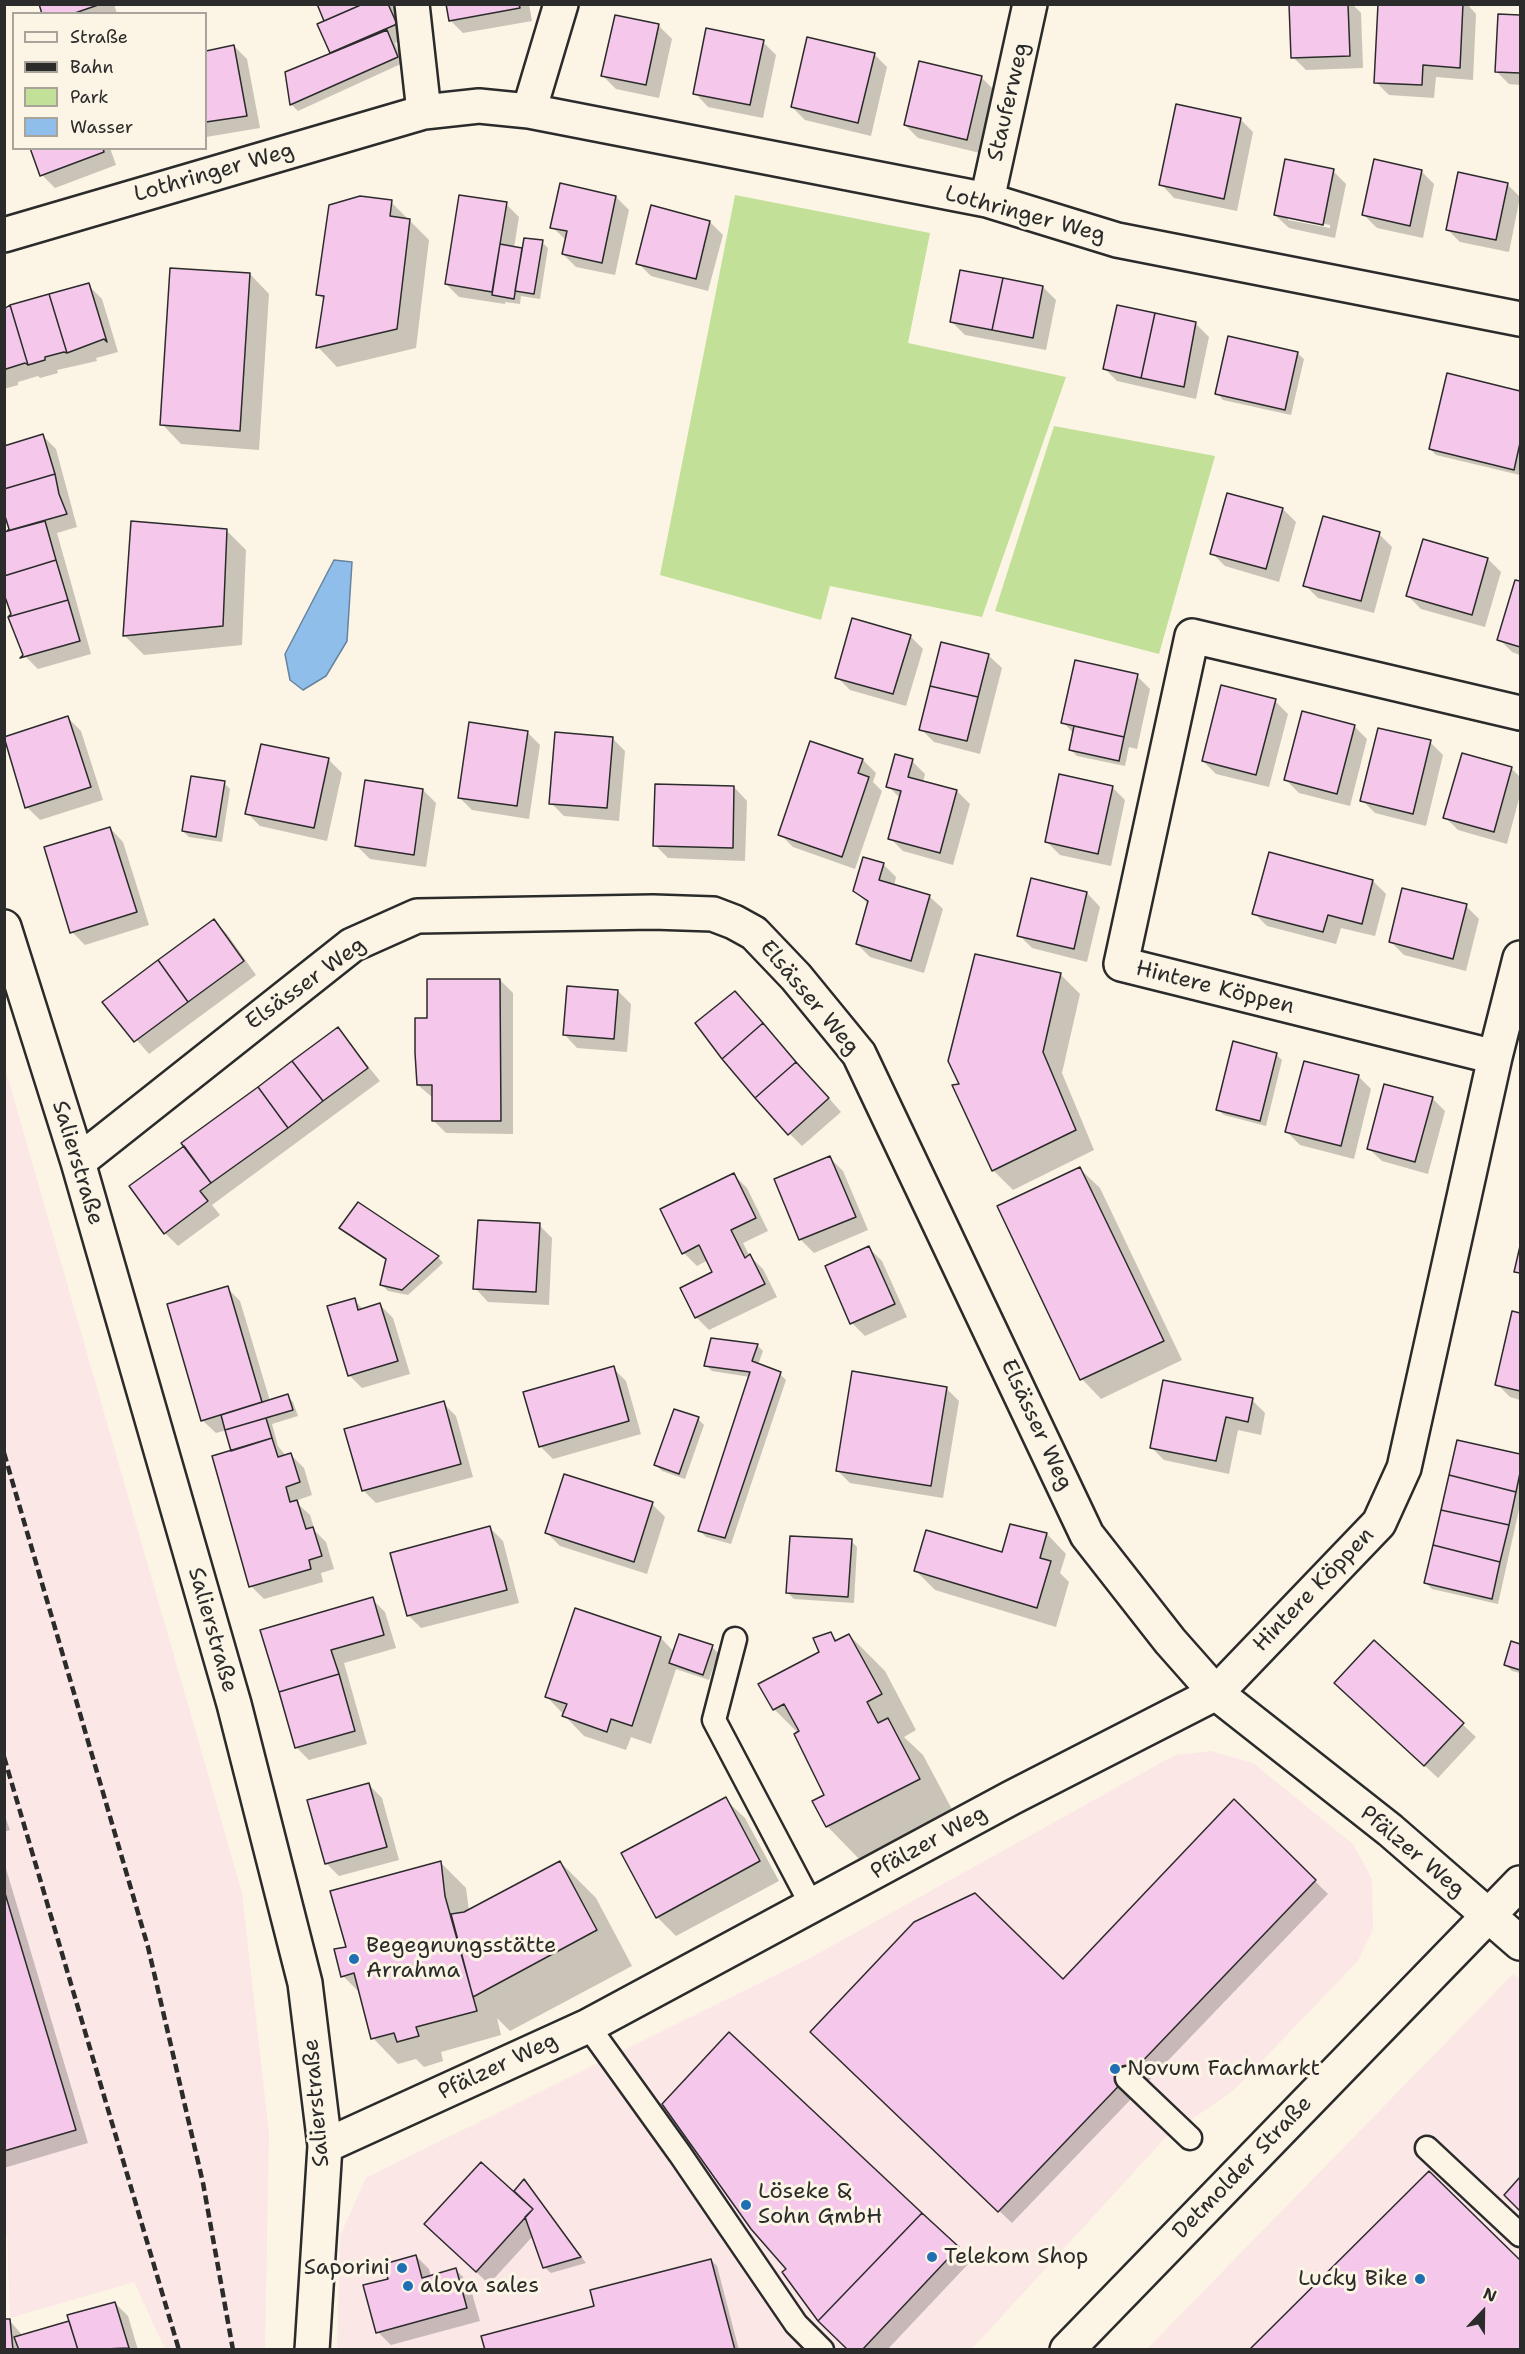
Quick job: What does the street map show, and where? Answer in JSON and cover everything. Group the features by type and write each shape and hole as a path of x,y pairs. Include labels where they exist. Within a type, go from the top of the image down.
{"street":[{"path":"412,4 424,112"},
{"path":"529,111 561,4"},
{"name":"Stauferweg","path":"987,200 1030,4"},
{"name":"Lothringer Weg","path":"4,235 424,112 479,106 529,111 987,200 1117,240 1521,319"},
{"name":"Hintere Köppen","path":"1495,1058 1121,964 1181,631 1521,713"},
{"name":"Elsässer Weg","path":"78,1162 352,945 417,916 653,912 713,914 734,922 754,933 796,976 859,1054 1087,1535 1170,1641 1216,1693"},
{"name":"Salierstraße","path":"4,927 78,1162 234,1704 305,1983 325,2146 312,2349"},
{"name":"Hintere Köppen","path":"1216,1693 1378,1523 1404,1468 1495,1058 1521,958"},
{"name":"Pfälzer Weg","path":"325,2146 588,2026 1011,1798 1216,1693 1390,1830 1521,1943"},
{"name":"Detmolder Straße","path":"1066,2349 1521,1883"}],"lane":[{"path":"735,1639 714,1720 812,1906"},
{"path":"588,2026 680,2154 796,2324 822,2349"},
{"path":"1126,2078 1190,2138"},
{"path":"1427,2148 1521,2235"}],"shaded area":[{"path":"4,1064 242,1893 269,2133 265,2349 165,2349 134,2282 10,2318 7,2236 4,2236"},
{"path":"1211,1751 1253,1763 1353,1844 1372,1879 1373,1929 1358,1961 1233,2091 1166,2137 972,2349 337,2350 340,2236 366,2178 810,1958 1175,1755"},
{"path":"1513,1974 1520,1980 1520,2349 1146,2350"}],"green space":[{"path":"735,195 930,233 908,343 1066,377 982,617 830,586 821,620 660,575"},
{"path":"1054,426 1215,456 1159,654 995,611"}],"water":[{"path":"334,560 352,562 347,641 326,676 303,690 290,680 285,654"}],"building":[{"path":"39,4 101,4 78,12 41,12"},
{"path":"317,4 363,4 324,21"},
{"path":"363,4 388,4 397,24 330,53 317,24"},
{"path":"446,4 519,4 520,8 449,21"},
{"path":"1289,4 1348,4 1350,56 1291,58"},
{"path":"1378,4 1463,4 1460,68 1423,65 1422,85 1374,83"},
{"path":"1498,14 1520,15 1520,73 1495,72"},
{"path":"615,15 659,24 646,85 601,76"},
{"path":"706,28 764,40 750,105 693,94"},
{"path":"387,30 398,57 290,105 285,72"},
{"path":"807,37 875,53 858,123 791,107"},
{"path":"234,45 247,116 207,122 207,51"},
{"path":"919,61 982,76 967,140 904,125"},
{"path":"1176,104 1241,118 1224,199 1159,185"},
{"path":"31,150 104,150 104,152 40,176"},
{"path":"1285,159 1334,169 1323,225 1274,215"},
{"path":"1374,159 1422,170 1410,226 1362,215"},
{"path":"1458,172 1508,183 1496,240 1446,230"},
{"path":"560,183 616,196 602,263 562,254 567,231 550,228"},
{"path":"459,195 507,202 492,292 445,284"},
{"path":"360,196 392,200 390,216 410,219 397,329 316,348 324,296 316,295 329,205"},
{"path":"651,205 710,221 696,279 636,264"},
{"path":"524,238 543,240 534,294 515,291"},
{"path":"500,244 522,248 514,299 492,295"},
{"path":"170,268 250,273 240,431 160,425"},
{"path":"960,270 1003,278 992,330 950,322"},
{"path":"1003,278 1043,286 1033,338 992,330"},
{"path":"89,283 107,342 104,339 67,353 49,294"},
{"path":"49,294 67,353 45,357 45,360 28,365 10,305"},
{"path":"10,305 28,365 25,363 6,369 4,372 4,309"},
{"path":"1117,305 1155,313 1141,378 1103,369"},
{"path":"1155,313 1196,322 1184,387 1141,378"},
{"path":"1228,336 1298,352 1285,410 1215,394"},
{"path":"1447,373 1520,391 1520,443 1514,470 1429,449"},
{"path":"43,434 55,474 4,489 4,446"},
{"path":"55,474 59,494 67,514 7,531 9,529 4,513 4,489"},
{"path":"1227,493 1283,508 1266,569 1210,554"},
{"path":"1323,516 1380,532 1361,601 1303,586"},
{"path":"45,521 56,560 4,576 4,532"},
{"path":"131,521 227,529 223,626 123,636"},
{"path":"1423,539 1488,558 1472,615 1406,596"},
{"path":"56,560 68,600 8,617 11,614 4,594 4,576"},
{"path":"1515,580 1520,581 1520,647 1497,640"},
{"path":"68,600 80,641 20,658 23,655 8,617"},
{"path":"852,618 911,635 893,694 835,678"},
{"path":"941,642 989,654 978,697 930,686"},
{"path":"1075,660 1138,674 1124,737 1061,723"},
{"path":"1221,685 1276,699 1256,775 1202,761"},
{"path":"930,686 978,697 967,741 919,730"},
{"path":"1302,711 1355,725 1337,794 1284,780"},
{"path":"68,716 91,787 25,808 4,737"},
{"path":"469,722 528,731 517,806 458,798"},
{"path":"1074,726 1124,737 1119,761 1069,750"},
{"path":"1378,728 1431,740 1413,814 1360,801"},
{"path":"555,732 613,737 607,808 549,804"},
{"path":"810,741 863,759 858,773 869,777 842,857 778,835"},
{"path":"261,744 329,758 314,828 245,814"},
{"path":"1462,753 1512,767 1494,832 1443,818"},
{"path":"895,754 913,759 908,777 957,790 940,853 888,839 901,791 886,787"},
{"path":"1059,774 1113,786 1098,854 1045,842"},
{"path":"191,776 225,781 216,837 182,831"},
{"path":"365,780 423,789 414,855 355,846"},
{"path":"655,784 734,786 733,848 653,846"},
{"path":"110,827 137,912 70,933 44,847"},
{"path":"1269,852 1373,880 1362,924 1328,915 1323,932 1252,914"},
{"path":"863,857 884,863 879,880 930,895 911,961 856,944 868,901 853,891"},
{"path":"1031,878 1087,892 1074,949 1017,936"},
{"path":"1402,888 1467,904 1453,959 1389,942"},
{"path":"214,919 244,961 188,1002 158,960"},
{"path":"975,954 1061,973 1043,1052 1076,1130 992,1171 952,1085 959,1084 948,1061"},
{"path":"158,960 188,1002 134,1042 102,1002"},
{"path":"427,979 500,979 501,1121 432,1121 432,1085 417,1085 415,1053 415,1018 427,1018"},
{"path":"567,986 618,990 614,1039 563,1035"},
{"path":"735,991 763,1023 722,1059 695,1023"},
{"path":"763,1023 796,1062 755,1098 722,1059"},
{"path":"338,1027 368,1068 323,1101 292,1061"},
{"path":"1233,1041 1277,1053 1260,1121 1216,1110"},
{"path":"292,1061 323,1101 288,1128 258,1087"},
{"path":"1304,1061 1359,1075 1341,1146 1285,1132"},
{"path":"796,1062 829,1098 788,1135 755,1098"},
{"path":"1384,1084 1433,1097 1415,1162 1367,1149"},
{"path":"258,1087 288,1128 211,1183 181,1143"},
{"path":"184,1146 211,1183 200,1191 208,1201 164,1234 129,1186"},
{"path":"830,1156 856,1217 799,1240 774,1179"},
{"path":"1080,1167 1164,1341 1080,1380 997,1206"},
{"path":"734,1173 756,1218 731,1230 745,1258 750,1254 765,1284 695,1318 680,1288 712,1272 699,1245 682,1254 660,1209"},
{"path":"358,1202 439,1256 402,1290 380,1285 386,1259 339,1228"},
{"path":"478,1220 540,1223 536,1292 473,1289"},
{"path":"869,1246 895,1304 850,1324 825,1266"},
{"path":"1520,1246 1520,1273 1514,1272"},
{"path":"228,1286 262,1402 201,1421 167,1304"},
{"path":"355,1298 358,1310 380,1303 398,1361 348,1376 327,1306"},
{"path":"1512,1311 1520,1313 1520,1391 1495,1385"},
{"path":"711,1338 758,1344 752,1361 781,1372 725,1538 698,1531 750,1372 704,1366"},
{"path":"614,1366 629,1421 539,1447 523,1392"},
{"path":"852,1371 947,1387 931,1486 836,1471"},
{"path":"1163,1380 1253,1398 1248,1422 1226,1417 1216,1461 1150,1448"},
{"path":"288,1394 293,1410 225,1430 221,1415"},
{"path":"444,1401 461,1464 362,1491 344,1429"},
{"path":"674,1409 699,1417 679,1474 654,1465"},
{"path":"266,1418 272,1438 231,1451 225,1430"},
{"path":"272,1438 278,1457 291,1453 300,1482 286,1487 290,1502 297,1500 306,1529 313,1527 322,1556 309,1560 311,1569 249,1587 212,1456"},
{"path":"1457,1440 1520,1454 1520,1473 1516,1492 1449,1475"},
{"path":"564,1474 653,1502 634,1562 545,1533"},
{"path":"1449,1475 1516,1492 1509,1525 1441,1510"},
{"path":"1441,1510 1509,1525 1500,1562 1433,1545"},
{"path":"1010,1524 1047,1533 1040,1558 1051,1561 1037,1608 914,1571 926,1530 1002,1552"},
{"path":"490,1526 507,1590 407,1616 390,1553"},
{"path":"790,1536 852,1539 848,1597 786,1593"},
{"path":"1433,1545 1500,1562 1492,1599 1424,1583"},
{"path":"373,1597 384,1635 331,1650 339,1674 279,1692 260,1630"},
{"path":"575,1608 661,1637 632,1726 611,1719 607,1732 562,1716 567,1704 545,1697"},
{"path":"831,1632 835,1641 849,1634 882,1694 867,1702 878,1723 888,1718 920,1779 826,1827 812,1801 824,1795 794,1734 799,1731 784,1704 773,1710 758,1684 819,1652 813,1638"},
{"path":"679,1634 713,1645 703,1675 669,1663"},
{"path":"1374,1640 1464,1723 1424,1766 1334,1683"},
{"path":"1511,1641 1520,1644 1520,1670 1504,1665"},
{"path":"339,1674 355,1731 295,1748 279,1692"},
{"path":"369,1783 387,1847 325,1864 307,1800"},
{"path":"726,1797 760,1861 656,1918 621,1853"},
{"path":"1234,1799 1316,1880 998,2212 810,2032 914,1922 975,1893 1063,1979"},
{"path":"441,1861 445,1896 477,2011 416,2027 419,2036 397,2042 394,2033 371,2039 354,1973 341,1977 334,1949 346,1947 330,1891"},
{"path":"560,1861 597,1930 473,1997 451,1914 464,1912"},
{"path":"4,1890 76,2130 4,2151"},
{"path":"729,2032 922,2213 818,2321 782,2272 786,2269 751,2229 662,2104"},
{"path":"481,2162 533,2209 476,2272 424,2224"},
{"name":"Lucky Bike","path":"1429,2171 1520,2260 1520,2350 1249,2350"},
{"path":"1520,2177 1520,2211 1504,2195"},
{"path":"524,2179 581,2257 543,2268 525,2217 533,2209 514,2191"},
{"path":"922,2213 959,2247 862,2350 848,2350 818,2321"},
{"path":"416,2255 422,2278 456,2268 467,2308 376,2333 363,2285 388,2279 384,2264"},
{"path":"711,2259 735,2350 485,2350 481,2336 594,2306 590,2290"},
{"path":"115,2302 129,2348 78,2350 67,2315"},
{"path":"4,2319 10,2319 13,2350 4,2350"},
{"path":"69,2321 78,2350 19,2350 14,2337"}],"railway":[{"path":"4,1453 148,1947 203,2183 233,2350"},
{"path":"4,1757 179,2350"}],"place":[{"name":"Begegnungsstätte Arrahma","path":"354,1959"},
{"name":"Novum Fachmarkt","path":"1115,2069"},
{"name":"Löseke & Sohn GmbH","path":"746,2205"},
{"name":"Telekom Shop","path":"932,2257"},
{"name":"Saporini","path":"402,2268"},
{"name":"Lucky Bike","path":"1420,2279"},
{"name":"alova sales","path":"408,2286"}]}
